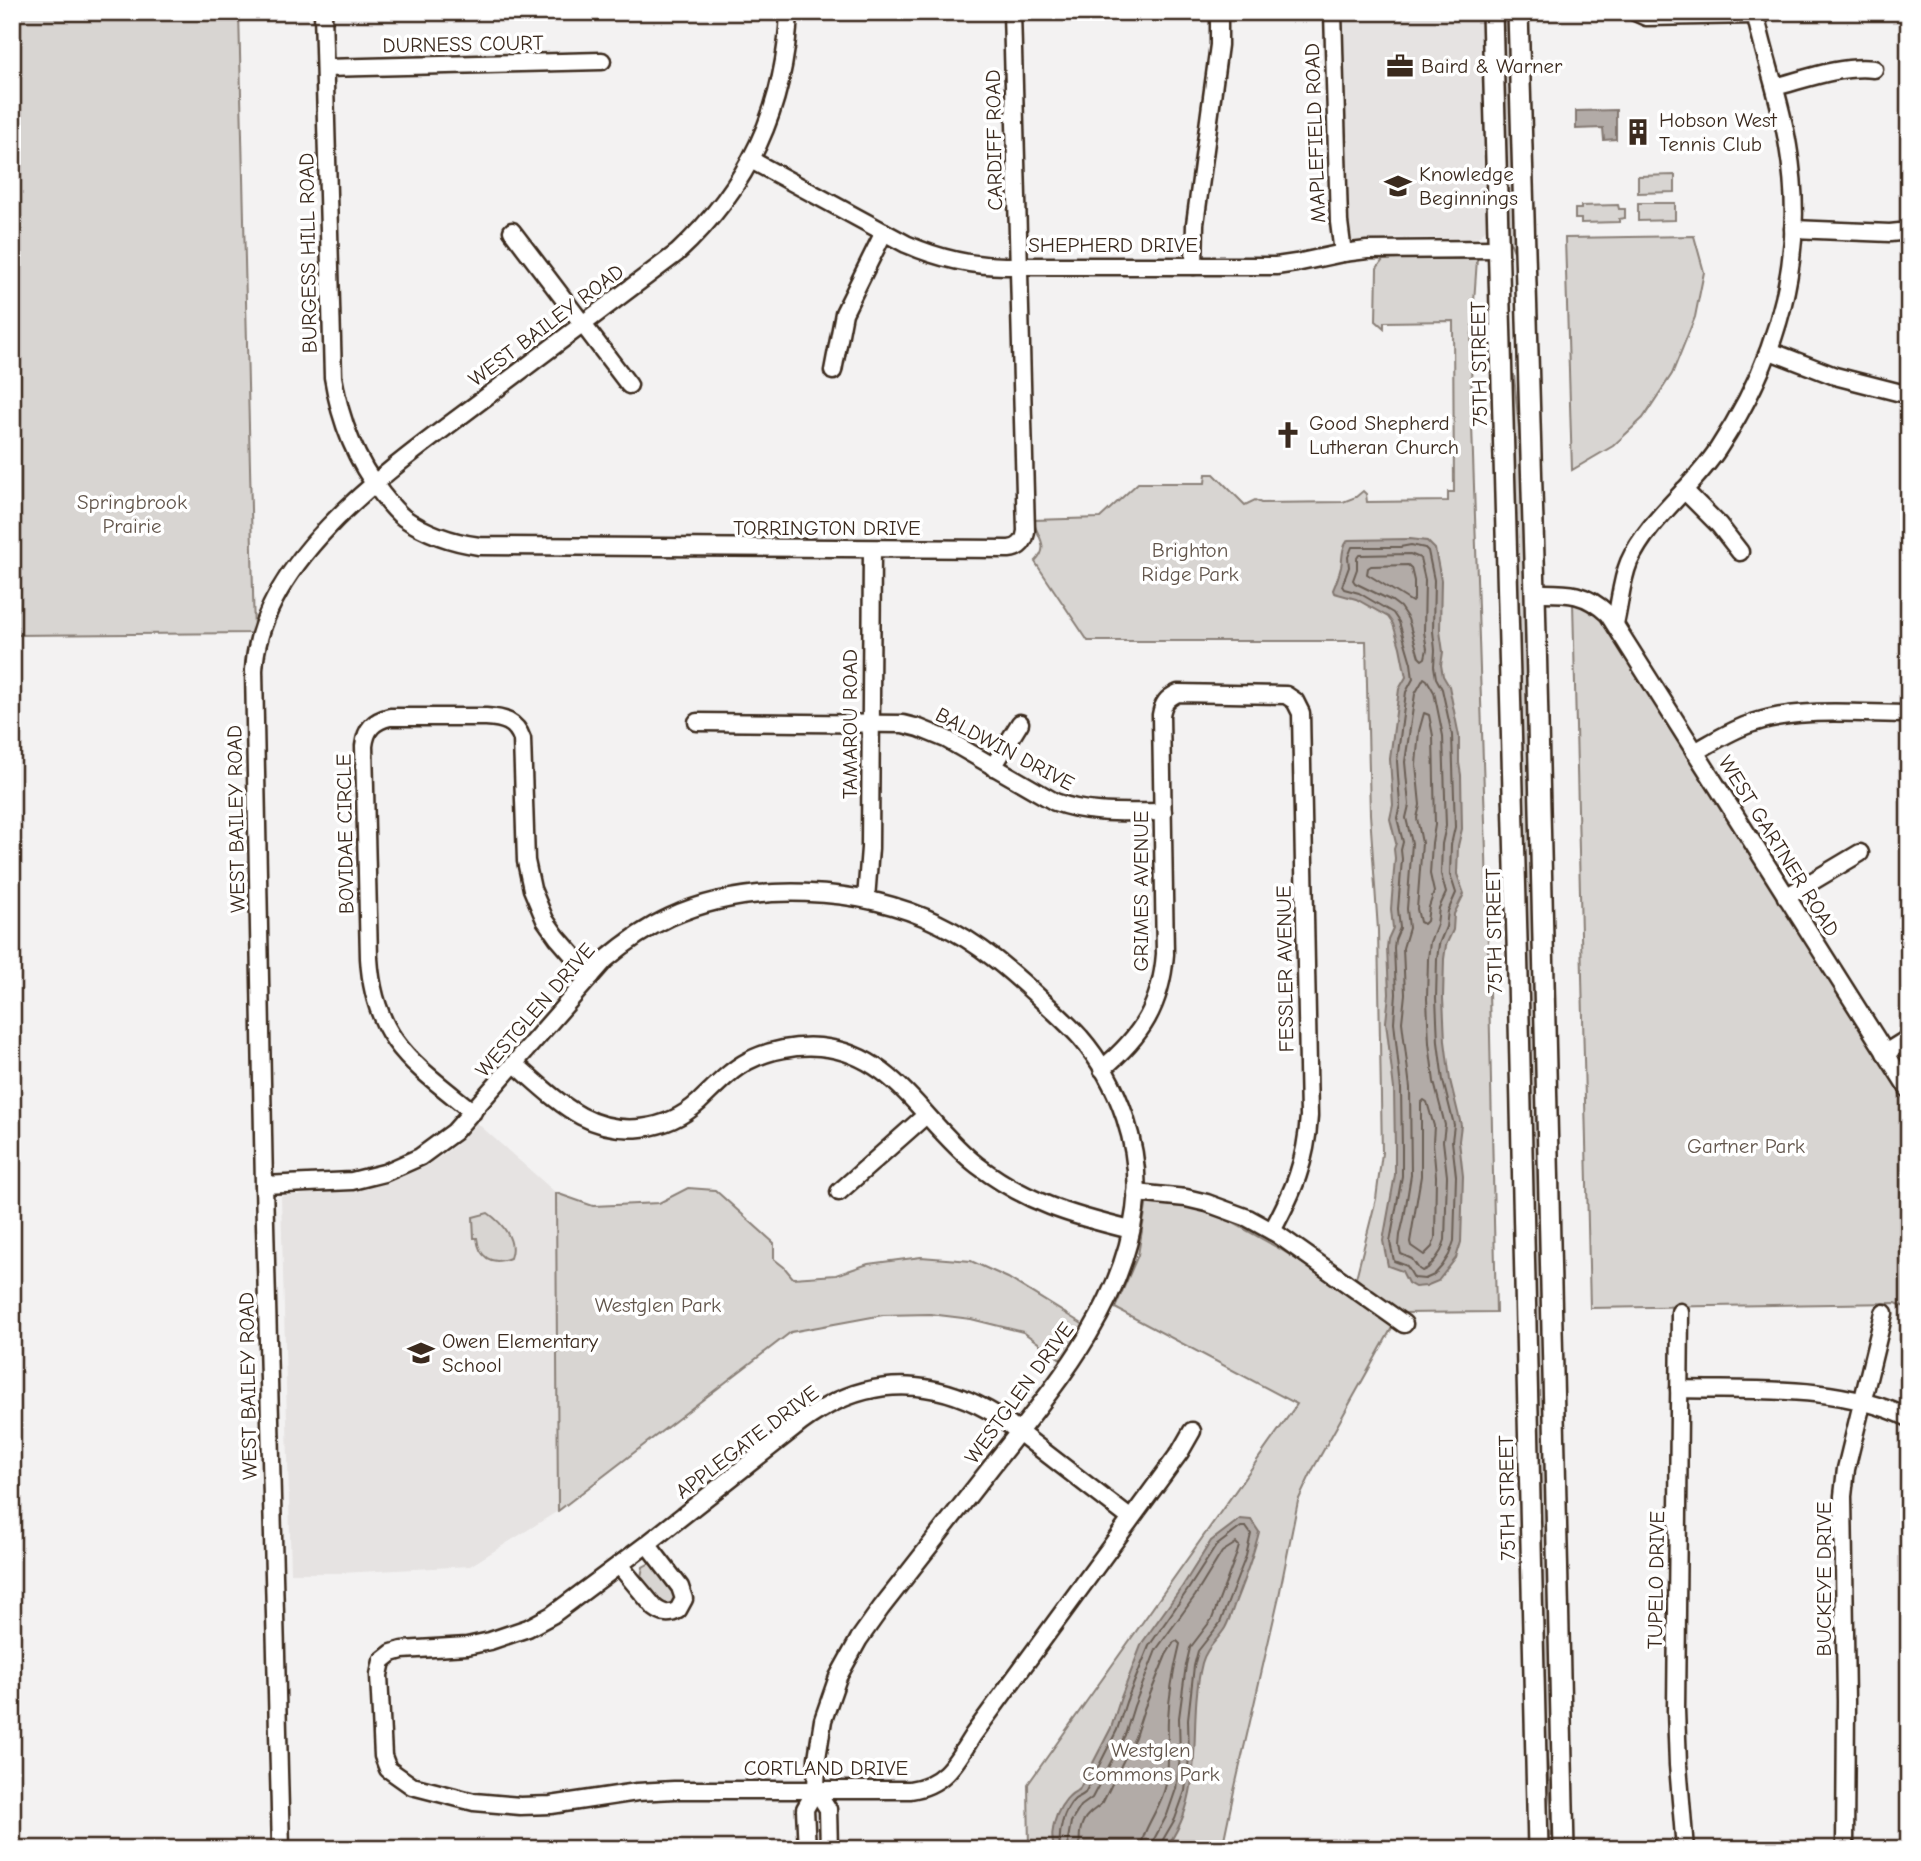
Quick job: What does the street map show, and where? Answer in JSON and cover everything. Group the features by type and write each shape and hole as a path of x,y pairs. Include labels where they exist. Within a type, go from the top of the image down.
{"main road":[{"name":"75TH STREET","path":"1492,12 1538,1849"},
{"path":"1518,12 1535,593 1564,1849"},
{"path":"1499,249 1507,252 1526,282"}],"street":[{"name":"BURGESS HILL ROAD","path":"323,12 332,377 336,399 349,437 374,484"},
{"name":"WEST BAILEY ROAD","path":"281,1849 254,656 279,592 328,526 346,508 677,253 719,210 751,160 770,120 780,86 788,41 789,12"},
{"name":"CARDIFF ROAD","path":"1012,12 1018,266"},
{"path":"1194,266 1195,223 1219,46 1219,12"},
{"name":"MAPLEFIELD ROAD","path":"1333,12 1339,222 1343,253"},
{"path":"1615,624 1624,578 1633,555 1659,519 1717,451 1750,397 1770,351 1786,292 1793,229 1789,149 1756,14 1646,17 1635,12"},
{"name":"DURNESS COURT","path":"325,68 602,61"},
{"path":"1775,86 1844,69 1874,69"},
{"name":"SHEPHERD DRIVE","path":"751,160 917,249 955,261 993,266 1276,266 1367,250 1499,249"},
{"path":"1793,229 1890,233 1909,231"},
{"path":"512,231 629,385"},
{"path":"834,371 844,313 884,232"},
{"name":"TORRINGTON DRIVE","path":"374,484 396,510 425,531 449,541 479,546 1009,550 1018,547 1026,531 1018,266"},
{"path":"1770,351 1835,376 1909,395"},
{"path":"1684,490 1719,525 1740,552"},
{"name":"TAMAROU ROAD","path":"866,899 870,848 872,549"},
{"name":"WEST GARTNER ROAD","path":"1535,593 1566,593 1585,597 1600,606 1615,624 1909,1090"},
{"name":"GRIMES AVENUE","path":"1102,1069 1132,1042 1147,1020 1161,986 1165,954 1163,705 1170,697 1185,693 1279,694 1295,701"},
{"name":"FESSLER AVENUE","path":"1272,1231 1289,1201 1301,1170 1308,1138 1309,1116 1301,713 1295,701"},
{"path":"1695,752 1753,723 1785,715 1909,714"},
{"name":"BOVIDAE CIRCLE","path":"473,1112 401,1049 384,1024 372,987 364,746 366,733 372,724 390,717 486,717 501,718 516,727 522,740 526,861 531,889 545,920 591,975"},
{"name":"BALDWIN DRIVE","path":"697,722 903,724 946,739 1055,802 1069,807 1097,812 1163,812"},
{"path":"993,767 1020,723"},
{"path":"1786,897 1860,853"},
{"name":"WESTGLEN DRIVE","path":"264,1185 341,1183 384,1173 420,1157 443,1142 473,1112 605,960 626,943 668,918 695,907 727,899 779,894 828,894 866,899 919,915 964,937 994,957 1073,1030 1114,1089 1126,1123 1133,1158 1136,1192 1131,1230 1120,1272 1094,1326 1065,1371 881,1608 859,1639 838,1677 823,1720 817,1758 816,1790 805,1809 807,1849"},
{"path":"1885,1053 1909,1038"},
{"path":"515,1064 579,1115 595,1123 635,1129 676,1118 749,1060 787,1048 821,1047 843,1052 872,1064 900,1086 955,1146 976,1164 1024,1195 1066,1213 1131,1230"},
{"path":"839,1192 926,1115"},
{"path":"1136,1192 1207,1203 1235,1212 1272,1231 1404,1324"},
{"name":"TUPELO DRIVE","path":"1680,1312 1676,1710 1685,1849"},
{"name":"BUCKEYE DRIVE","path":"1845,1849 1843,1496 1846,1469 1884,1313"},
{"name":"APPLEGATE DRIVE","path":"393,1774 385,1763 382,1750 380,1667 386,1656 402,1650 467,1646 527,1628 564,1607 793,1429 829,1405 854,1395 881,1388 916,1387 944,1391 980,1405 998,1416 1130,1519"},
{"path":"1679,1389 1786,1391 1829,1395 1862,1401 1909,1418"},
{"name":"CORTLAND DRIVE","path":"393,1774 412,1786 442,1795 483,1803 520,1806 551,1805 638,1792 674,1790 910,1790 927,1786 940,1779 953,1766 1180,1452 1192,1431"},
{"path":"619,1565 660,1613 667,1614 678,1610 684,1599 680,1587 647,1544"},
{"name":"WESTGLEN DRIVE","path":"816,1790 828,1810 829,1849"}],"shaded area":[{"path":"1334,12 1483,12 1488,227 1480,236 1469,239 1397,238 1340,242"},
{"name":"Owen Elementary School","path":"477,1123 556,1193 558,1511 470,1566 291,1573 281,1196 350,1191 399,1178 441,1156"}],"green space":[{"name":"Springbrook Prairie","path":"12,12 239,12 254,633 12,635"},
{"path":"1498,12 1512,12 1519,254 1515,254 1505,238"},
{"path":"1675,175 1675,192 1638,193 1638,176"},
{"path":"1638,203 1675,203 1675,220 1638,221"},
{"path":"1618,205 1619,209 1625,209 1625,218 1619,219 1619,222 1581,223 1581,219 1575,219 1575,209 1581,209 1581,206"},
{"path":"1694,236 1704,272 1695,317 1672,374 1643,418 1613,446 1572,470 1565,238"},
{"name":"Brighton Ridge Park","path":"1477,259 1471,345 1472,425 1486,853 1496,1312 1401,1313 1356,1278 1376,1199 1382,1153 1378,930 1370,814 1366,641 1088,641 1035,562 1042,551 1042,541 1033,520 1100,518 1138,483 1205,483 1206,474 1214,474 1245,505 1255,500 1261,503 1343,502 1363,491 1367,502 1448,501 1448,492 1454,492 1453,321 1384,322 1384,328 1376,321 1377,268 1383,260"},
{"path":"1508,375 1514,375 1526,505 1558,1849 1552,1849 1540,1676"},
{"name":"Gartner Park","path":"1573,602 1585,604 1600,616 1909,1107 1909,1309 1896,1303 1590,1308"},
{"name":"Westglen Park","path":"688,1188 715,1190 774,1243 774,1259 793,1278 836,1275 868,1264 921,1257 971,1261 1008,1278 1084,1325 1062,1360 1023,1332 971,1319 930,1314 883,1315 791,1332 558,1511 556,1193 593,1206 659,1203"},
{"name":"Westglen Commons Park","path":"1147,1200 1179,1203 1217,1214 1348,1291 1394,1324 1298,1501 1222,1849 1029,1849 1028,1784 1297,1404 1115,1308 1138,1255"},
{"path":"488,1213 510,1238 510,1258 497,1261 487,1258 480,1250 477,1238 474,1238 473,1217"},
{"path":"650,1563 676,1591 675,1602 665,1604 660,1601 641,1577 643,1567"}],"water":[{"path":"1616,110 1616,139 1604,140 1603,128 1576,129 1576,111"},
{"path":"1348,540 1427,541 1435,549 1441,580 1441,665 1449,686 1459,736 1462,829 1457,874 1464,894 1454,914 1453,930 1446,945 1443,998 1450,1080 1461,1125 1461,1242 1456,1258 1438,1281 1415,1287 1408,1283 1402,1271 1388,1266 1383,1241 1395,1175 1394,1089 1386,1022 1389,994 1387,948 1393,928 1391,909 1396,843 1390,819 1393,805 1390,759 1399,689 1406,677 1400,647 1388,617 1356,599 1334,593 1333,590"},
{"path":"1240,1519 1251,1520 1259,1532 1228,1622 1202,1663 1192,1782 1179,1827 1165,1849 1055,1849 1052,1833 1057,1815 1066,1799 1079,1790 1111,1728 1142,1643 1211,1541"}],"place":[{"name":"Baird & Warner","path":"1400,66"},
{"name":"Hobson West Tennis Club","path":"1638,132"},
{"name":"Knowledge Beginnings","path":"1398,186"},
{"name":"Good Shepherd Lutheran Church","path":"1288,435"},
{"name":"Owen Elementary School","path":"421,1353"}]}
